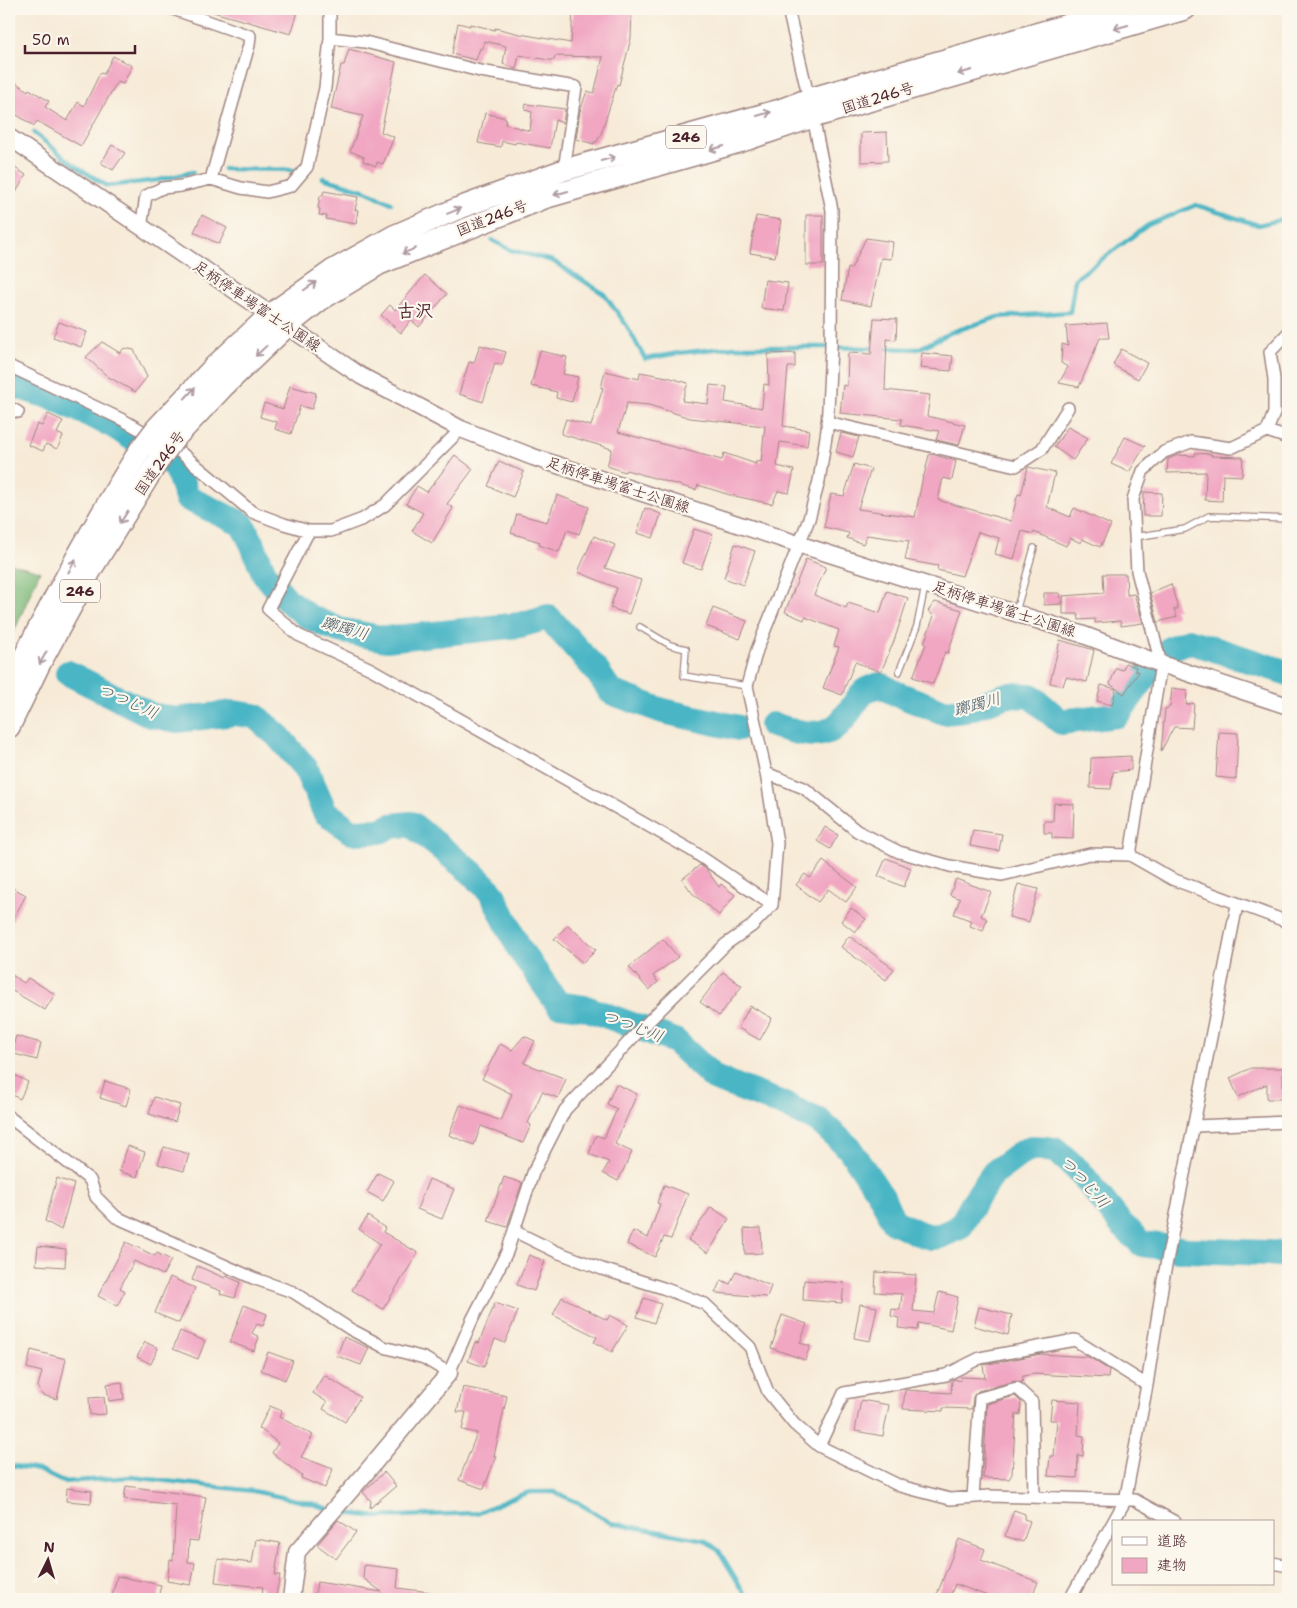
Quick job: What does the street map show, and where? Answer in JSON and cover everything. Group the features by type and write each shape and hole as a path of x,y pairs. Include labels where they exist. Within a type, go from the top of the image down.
{"highway":[{"name":"国道246号","path":"279,320 320,300 380,264 544,198 739,142 811,108 1123,9"},
{"name":"国道246号","path":"9,687 71,566 140,450 165,434 223,387 279,320 332,271 394,236 459,208 564,170 780,110 811,108 1184,9"},
{"name":"国道246号","path":"9,726 39,665 92,568 158,461 165,434"}],"main road":[{"name":"足柄停車場富士公園線","path":"9,137 361,376 461,428 534,457 1081,634 1161,664 1288,706"},
{"path":"291,1599 297,1552 364,1476 450,1373"}],"street":[{"path":"173,9 250,36 249,46 211,179"},
{"path":"141,228 146,196 162,188 211,179 241,188 267,192 282,190 291,186 307,166 325,88 330,38 330,13 328,9"},
{"path":"9,1117 90,1180 96,1197 116,1217 253,1278 293,1292 350,1329 384,1347 424,1358 450,1373 472,1320 507,1252 533,1172 565,1110 637,1033 726,944 752,926 772,905 777,843 766,773 747,686 757,650 809,519 818,481 827,422 831,357 832,210 788,9"},
{"path":"330,38 365,42 480,71 576,87 564,170"},
{"path":"1130,856 1161,664 1137,571 1133,499 1143,471 1164,452 1190,442 1231,448 1267,431 1274,413 1274,378 1270,352 1288,332"},
{"path":"9,366 123,420 180,452 252,512 309,531 331,531 364,519 385,505 461,428"},
{"path":"827,422 1016,466 1042,449 1068,408"},
{"path":"1267,431 1288,438"},
{"path":"309,531 268,609 298,635 371,669 691,850 772,905"},
{"path":"766,773 804,788 857,831 899,852 950,866 1002,875 1090,854 1130,856 1172,880 1288,922"},
{"path":"1114,1520 1125,1500 1147,1385 1167,1259 1195,1126 1237,905"},
{"path":"1195,1126 1288,1122"},
{"path":"514,1232 602,1269 705,1304 750,1347 768,1392 794,1424 819,1446 900,1486 950,1499 974,1497 1135,1500 1171,1520"},
{"path":"819,1446 844,1393 946,1375 980,1358 1075,1340 1147,1385"},
{"path":"974,1497 980,1398 1017,1388 1032,1402 1034,1498"},
{"path":"1070,1599 1112,1523"},
{"path":"1274,1563 1288,1566"}],"lane":[{"path":"1135,537 1185,529 1209,516 1288,519"},
{"path":"1016,613 1034,548"},
{"path":"899,672 917,626 925,584"},
{"path":"640,627 670,645 686,649 684,676 747,686"}],"green space":[{"path":"9,563 40,571 9,644"}],"building":[{"path":"213,9 286,9 298,12 291,34 213,12"},
{"path":"573,9 632,9 631,38 619,85 617,84 600,137 594,144 576,139 580,111 587,91 594,93 603,57 555,56 554,60 549,60 519,55 516,69 503,64 506,46 484,41 476,60 452,54 458,23 495,30 495,28 571,43"},
{"path":"349,49 396,62 381,132 394,137 383,164 377,162 376,166 363,161 364,157 350,151 363,116 331,109 341,65 344,65"},
{"path":"113,56 132,66 123,84 117,82 81,146 37,121 34,126 9,110 9,78 28,91 29,89 49,101 45,107 67,121 78,102 84,106 100,73 104,74"},
{"path":"526,104 565,109 563,123 555,120 550,148 502,141 501,147 478,143 485,113 506,118 505,124 530,131 532,112 525,110"},
{"path":"887,132 888,161 861,162 861,133"},
{"path":"112,145 125,153 113,170 101,163"},
{"path":"9,164 26,175 9,204"},
{"path":"324,191 358,197 355,210 358,210 356,224 326,219 327,216 319,215 320,196 322,196"},
{"path":"202,215 227,228 219,244 194,232"},
{"path":"806,215 823,215 823,265 806,265"},
{"path":"756,216 781,220 775,257 750,253"},
{"path":"866,238 893,242 891,259 881,258 871,306 842,300 848,268 851,269"},
{"path":"425,275 447,294 419,327 411,320 401,333 381,315 390,305 395,310"},
{"path":"765,280 788,283 784,311 761,308"},
{"path":"874,318 897,319 896,340 887,339 885,390 930,395 927,416 965,425 959,445 936,440 939,431 901,425 902,419 840,413 843,385 847,386 848,353 871,354"},
{"path":"59,322 87,332 81,347 53,337"},
{"path":"1107,323 1109,338 1100,338 1079,387 1059,383 1068,367 1061,363 1062,344 1068,346 1066,326"},
{"path":"102,342 120,353 124,348 134,350 147,377 135,392 107,376 86,357"},
{"path":"480,345 506,352 502,365 495,363 483,402 459,394 469,362 474,363"},
{"path":"1121,349 1147,363 1138,379 1113,365"},
{"path":"540,351 567,357 563,374 578,377 572,402 556,398 557,392 531,386"},
{"path":"795,353 795,367 788,367 783,426 809,430 807,446 780,442 777,466 794,470 789,493 778,491 772,504 730,495 698,485 696,490 626,470 625,472 607,466 612,449 561,434 566,419 591,426 603,388 601,388 605,371 639,379 640,372 688,383 682,401 708,404 710,385 727,387 725,402 762,408 764,384 769,385 768,354","holes":["627,403 649,405 690,418 765,426 761,462 756,461 756,464 724,453 722,460 618,432"]},
{"path":"922,353 953,356 951,371 920,368"},
{"path":"290,386 316,393 312,409 300,406 291,434 275,429 277,422 260,417 264,403 283,409"},
{"path":"48,414 63,421 57,433 63,436 57,449 46,444 43,451 28,445 37,424 42,426"},
{"path":"1068,427 1088,438 1073,460 1054,447"},
{"path":"841,433 859,437 853,457 836,452"},
{"path":"1125,437 1145,446 1129,472 1111,464"},
{"path":"1195,453 1212,454 1211,456 1243,457 1242,476 1223,475 1222,501 1205,500 1206,472 1167,473 1168,459 1178,455 1195,456"},
{"path":"932,454 956,461 952,480 943,478 938,500 1011,521 1018,494 1021,495 1028,467 1055,473 1047,507 1070,517 1074,508 1111,525 1100,547 1082,539 1081,543 1070,538 1066,546 1034,532 1033,534 1022,531 1014,559 995,554 999,538 978,532 962,576 937,570 938,566 905,560 909,541 867,535 863,544 847,538 849,533 824,527 831,494 844,496 854,464 871,469 858,509 915,517 923,476 929,455"},
{"path":"455,455 473,469 447,504 453,508 432,543 412,531 423,513 406,504 417,486 427,492"},
{"path":"499,461 524,472 513,497 488,486"},
{"path":"1144,492 1162,493 1161,516 1143,516"},
{"path":"557,495 589,507 579,534 567,530 559,552 539,545 540,542 511,533 517,514 547,522"},
{"path":"645,508 661,514 653,538 637,533"},
{"path":"694,529 713,535 701,569 682,563"},
{"path":"594,536 615,545 605,568 641,580 629,614 610,608 617,588 578,572"},
{"path":"735,544 755,551 743,585 724,578"},
{"path":"806,559 826,567 814,595 846,608 848,603 880,613 887,591 908,598 894,641 881,672 855,662 842,695 823,688 839,647 834,646 839,630 805,617 804,620 785,612"},
{"path":"1103,574 1126,574 1127,595 1134,594 1143,623 1121,626 1120,621 1095,623 1095,619 1079,620 1078,614 1063,614 1063,596 1104,593"},
{"path":"1171,584 1178,609 1174,609 1177,617 1158,622 1150,593"},
{"path":"1044,593 1060,593 1061,604 1044,605"},
{"path":"935,602 962,610 948,653 945,652 933,684 913,677 926,644 924,643 934,616 928,611"},
{"path":"713,608 747,621 740,639 706,626"},
{"path":"1060,640 1094,650 1087,682 1066,677 1063,686 1050,683"},
{"path":"1125,663 1136,667 1135,671 1139,672 1124,694 1110,684 1116,668 1123,670"},
{"path":"1101,685 1116,689 1112,705 1097,701"},
{"path":"1172,688 1187,690 1186,705 1194,703 1192,728 1174,727 1161,751 1165,709 1170,707"},
{"path":"1219,732 1238,733 1236,779 1216,777"},
{"path":"1131,756 1131,770 1113,772 1111,789 1090,788 1091,758"},
{"path":"1054,803 1074,804 1073,839 1052,838 1052,833 1044,833 1044,821 1053,821"},
{"path":"825,827 838,835 830,849 817,841"},
{"path":"973,830 1002,834 999,851 970,846"},
{"path":"886,858 911,868 904,887 878,876"},
{"path":"823,861 857,887 846,902 828,889 818,902 796,885 805,874 810,878"},
{"path":"700,865 706,869 719,887 721,884 735,895 719,915 693,894 682,879"},
{"path":"956,879 991,892 981,916 987,919 983,931 970,926 972,921 954,914 960,899 950,895"},
{"path":"1018,884 1038,889 1029,922 1009,917"},
{"path":"9,886 26,895 9,927"},
{"path":"851,908 866,919 855,932 841,921"},
{"path":"568,925 596,950 583,963 554,939"},
{"path":"849,936 894,969 886,980 841,947"},
{"path":"663,939 678,957 653,976 658,982 649,990 629,967"},
{"path":"723,972 742,986 719,1016 700,1002"},
{"path":"9,973 24,983 28,978 55,994 45,1010 9,989"},
{"path":"750,1006 772,1018 760,1040 738,1028"},
{"path":"16,1036 41,1043 37,1060 11,1053"},
{"path":"524,1036 535,1041 524,1063 566,1079 558,1098 542,1092 528,1123 531,1125 523,1143 481,1126 474,1145 449,1135 460,1105 501,1121 512,1094 482,1079 500,1044 512,1050"},
{"path":"1251,1068 1283,1068 1283,1099 1267,1099 1267,1084 1238,1097 1230,1078"},
{"path":"9,1072 28,1082 20,1099 9,1093"},
{"path":"105,1081 131,1089 126,1106 100,1098"},
{"path":"616,1084 637,1094 615,1144 632,1152 618,1181 603,1173 609,1162 589,1154 596,1135 604,1138 617,1109 607,1104"},
{"path":"154,1097 180,1105 175,1122 149,1114"},
{"path":"128,1146 145,1152 137,1177 119,1171"},
{"path":"164,1147 189,1154 184,1171 158,1164"},
{"path":"378,1173 394,1181 383,1201 367,1192"},
{"path":"504,1177 522,1183 507,1227 488,1221"},
{"path":"57,1178 74,1184 61,1230 45,1221"},
{"path":"429,1179 454,1189 442,1219 417,1209"},
{"path":"664,1185 688,1194 671,1239 664,1237 655,1257 627,1244 633,1231 648,1238 660,1204 657,1203"},
{"path":"711,1207 729,1219 708,1253 688,1240"},
{"path":"368,1216 385,1228 383,1232 418,1253 383,1309 352,1290 380,1244 359,1229"},
{"path":"761,1228 762,1253 745,1254 744,1229"},
{"path":"126,1242 155,1256 157,1253 171,1260 163,1275 134,1261 120,1288 125,1291 117,1306 98,1296"},
{"path":"38,1246 66,1249 65,1267 36,1265"},
{"path":"529,1255 545,1261 534,1291 517,1285"},
{"path":"197,1266 240,1282 235,1298 220,1294 221,1291 192,1280"},
{"path":"736,1271 771,1286 767,1297 715,1293 721,1280 730,1284"},
{"path":"876,1272 916,1275 913,1311 934,1313 939,1292 958,1297 951,1330 919,1323 918,1330 898,1328 899,1318 891,1316 892,1309 900,1310 902,1294 875,1292"},
{"path":"170,1277 195,1288 179,1323 155,1313"},
{"path":"804,1280 844,1283 842,1303 803,1300"},
{"path":"562,1297 607,1320 610,1315 628,1325 612,1352 594,1342 597,1337 553,1315"},
{"path":"644,1298 661,1304 654,1323 637,1317"},
{"path":"495,1303 518,1311 505,1343 495,1339 484,1367 468,1361 475,1342 479,1343"},
{"path":"860,1304 877,1307 870,1341 854,1338"},
{"path":"244,1305 267,1314 263,1326 257,1324 252,1333 259,1337 254,1351 230,1342"},
{"path":"979,1307 1012,1315 1008,1335 974,1326"},
{"path":"782,1315 807,1324 800,1343 810,1346 805,1360 771,1348"},
{"path":"180,1331 205,1341 198,1359 173,1349"},
{"path":"344,1337 369,1348 361,1365 337,1356"},
{"path":"145,1342 158,1348 151,1364 137,1357"},
{"path":"31,1350 66,1359 57,1399 42,1395 38,1386 42,1372 27,1368"},
{"path":"268,1352 293,1361 285,1380 261,1370"},
{"path":"1041,1354 1089,1357 1109,1370 1108,1378 1034,1374 1023,1376 1022,1383 1015,1381 978,1391 973,1397 972,1409 943,1408 943,1411 903,1409 905,1390 951,1393 952,1381 954,1379 960,1381 961,1377 985,1378 983,1365"},
{"path":"324,1375 360,1397 345,1422 323,1409 327,1402 313,1393"},
{"path":"122,1382 124,1399 109,1401 107,1384"},
{"path":"463,1387 507,1396 494,1456 496,1456 484,1489 459,1480 477,1433 462,1430 466,1412 457,1412"},
{"path":"1015,1396 1021,1402 1020,1415 1016,1414 1012,1474 1009,1479 983,1478 987,1404"},
{"path":"104,1397 106,1414 90,1415 89,1398"},
{"path":"861,1400 889,1405 883,1436 855,1431"},
{"path":"1052,1400 1080,1402 1078,1435 1084,1436 1083,1456 1078,1455 1077,1478 1048,1476 1050,1456 1054,1456 1057,1420 1050,1420"},
{"path":"270,1406 282,1411 279,1417 313,1435 301,1457 333,1469 325,1488 301,1478 302,1476 272,1453 278,1443 259,1428"},
{"path":"384,1472 396,1486 370,1508 371,1501 363,1492"},
{"path":"126,1486 206,1497 198,1541 189,1540 188,1562 195,1563 191,1585 167,1581 170,1559 173,1560 176,1505 124,1499"},
{"path":"67,1488 92,1491 91,1503 66,1501"},
{"path":"1014,1510 1025,1514 1024,1519 1030,1521 1023,1542 1005,1536"},
{"path":"338,1520 356,1532 336,1559 317,1545"},
{"path":"256,1539 280,1543 275,1575 280,1575 276,1596 262,1597 263,1587 215,1582 218,1559 252,1563"},
{"path":"959,1539 985,1549 981,1560 1038,1582 1031,1599 996,1599 955,1584 949,1599 935,1599"},
{"path":"364,1565 399,1569 397,1588 430,1592 429,1599 392,1599 386,1595 385,1599 314,1599 317,1582 382,1592 363,1578"},
{"path":"117,1576 161,1585 158,1599 126,1599 112,1596"}],"waterway":[{"path":"34,133 74,165 107,186 159,180 193,172"},
{"path":"224,169 294,170"},
{"path":"323,178 366,191 391,203"},
{"path":"492,240 511,250 553,261 604,294 627,326 645,359 733,347 918,349 952,332 998,317 1070,312 1075,279 1148,225 1196,205 1258,225 1288,218"},
{"name":"躑躅川","path":"9,381 17,386 52,397 114,426 176,466 187,498 242,524 264,573 287,600 309,617 339,630 386,639 520,625 548,617 596,670 611,692 663,711 739,728"},
{"name":"躑躅川","path":"1171,648 1189,641 1288,673"},
{"name":"つつじ川","path":"68,673 151,715 177,720 234,713 255,716 278,736 306,769 325,812 352,832 380,831 391,826 411,824 471,872 492,893 520,950 558,1004 586,1008 675,1041 714,1078 780,1103 819,1121 849,1148 882,1197 893,1221 918,1233 931,1237 940,1236 960,1227 975,1200 994,1173 1031,1148 1048,1149 1057,1151 1080,1172 1121,1224 1142,1244 1187,1250 1288,1255"},
{"name":"躑躅川","path":"772,725 806,734 823,733 839,724 864,692 880,685 897,694 944,712 965,710 1007,695 1031,696 1061,722 1117,715 1148,673"},
{"path":"9,1465 38,1470 63,1482 132,1477 253,1491 329,1509"},
{"path":"338,1512 376,1517 477,1513 530,1492 554,1492 577,1502 611,1523 705,1540 719,1551 748,1599"}],"district":[{"name":"古沢","path":"415,311"}]}
